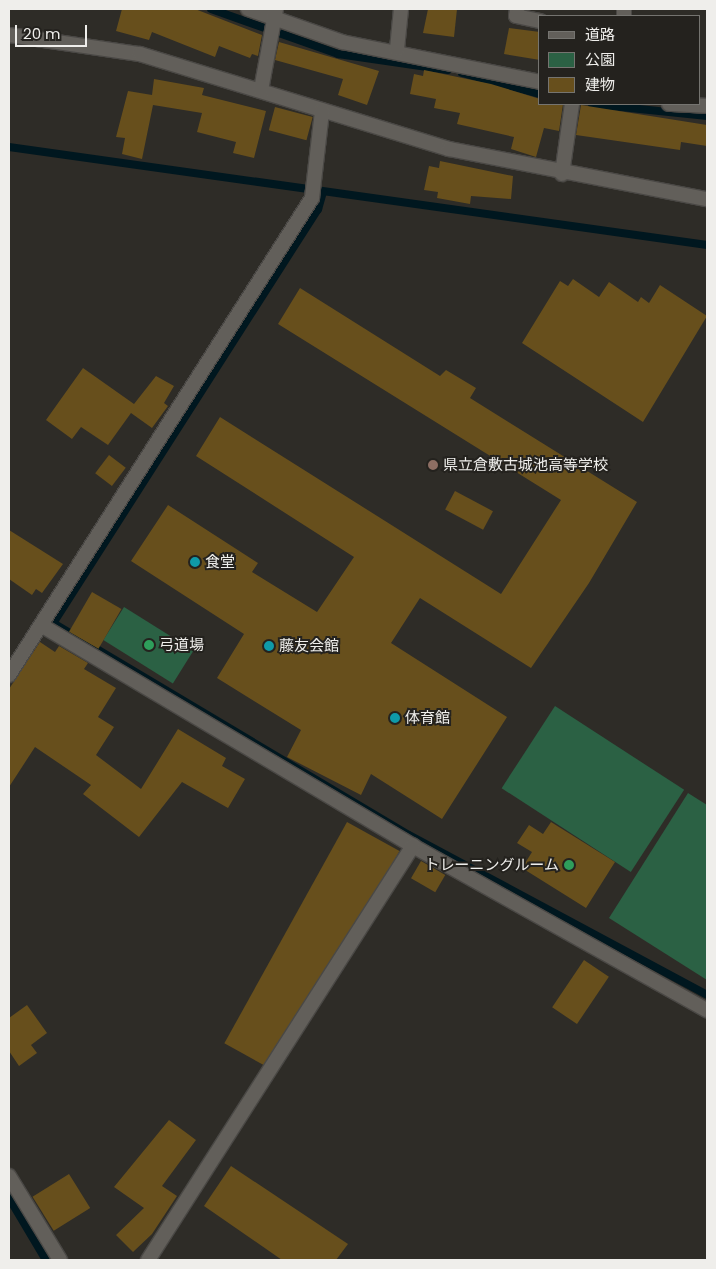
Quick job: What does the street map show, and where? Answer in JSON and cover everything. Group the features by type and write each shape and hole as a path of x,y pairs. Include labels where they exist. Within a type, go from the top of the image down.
{"street":[{"path":"248,9 274,22 342,42 397,49 538,82"},
{"path":"397,49 401,9"},
{"path":"517,9 516,16 538,22"},
{"path":"261,90 274,22"},
{"path":"9,35 140,54 449,149 562,174 707,199"},
{"path":"562,174 572,105"},
{"path":"688,105 707,106"},
{"path":"9,675 313,188 322,111"},
{"path":"41,625 413,846 707,1010"},
{"path":"148,1260 413,846"},
{"path":"9,1176 60,1260"}],"green space":[{"name":"弓道場","path":"124,607 194,650 173,684 103,640"},
{"path":"555,706 684,790 631,872 502,788"},
{"path":"688,793 707,805 707,980 609,918"}],"building":[{"path":"122,9 195,9 262,35 258,56 252,54 250,58 219,46 215,57 152,32 149,40 116,31"},
{"path":"428,9 457,9 454,37 423,33"},
{"path":"509,28 538,32 538,60 504,54"},
{"path":"279,42 379,71 367,105 338,95 343,79 275,60"},
{"path":"424,70 491,84 538,98 538,105 563,105 559,131 544,128 536,157 511,149 514,137 457,124 460,113 434,108 436,99 410,94 414,74 423,76"},
{"path":"154,79 204,88 202,95 266,111 254,158 233,153 236,142 197,132 202,113 153,105 142,159 122,154 125,138 116,137 128,91 152,95"},
{"path":"581,105 707,125 707,146 681,142 680,150 576,135"},
{"path":"275,107 313,117 306,140 269,130"},
{"path":"440,161 513,176 511,199 471,196 470,204 437,198 438,192 424,190 429,166 439,168"},
{"path":"573,279 599,297 609,282 638,302 641,297 649,303 660,285 707,316 643,422 522,343 560,281 568,286"},
{"path":"300,288 440,376 446,370 476,388 470,398 637,502 589,583 531,668 420,598 391,643 507,717 442,819 371,774 361,795 287,757 301,730 217,678 244,634 131,561 168,505 258,563 252,572 317,612 354,557 196,456 220,417 501,594 561,500 278,324"},
{"path":"83,368 134,404 156,376 174,386 164,403 168,406 152,428 131,413 108,445 81,427 72,439 46,420"},
{"path":"109,455 126,468 112,486 95,473"},
{"path":"455,491 493,511 483,530 445,510"},
{"path":"9,530 63,564 42,593 36,589 32,595 9,579"},
{"path":"92,592 121,609 98,649 69,632"},
{"path":"40,642 55,652 59,646 88,663 84,669 116,688 98,717 114,727 96,755 141,789 178,729 226,758 222,766 245,779 228,808 182,782 139,837 83,794 91,785 35,747 9,787 9,689"},
{"path":"347,822 399,851 277,1072 224,1043"},
{"name":"トレーニングルーム","path":"551,822 615,862 586,908 522,868 532,852 517,843 529,825 543,834"},
{"path":"421,861 445,875 435,892 411,878"},
{"path":"584,960 609,977 577,1024 552,1007"},
{"path":"27,1005 47,1033 31,1045 37,1053 19,1066 9,1051 9,1018"},
{"path":"169,1120 196,1140 162,1186 177,1196 152,1234 133,1252 116,1235 144,1208 114,1187"},
{"path":"231,1166 348,1244 336,1260 282,1260 204,1206"},
{"path":"69,1174 90,1208 54,1231 33,1197"}],"waterway":[{"path":"211,9 338,54 448,70"},
{"path":"462,73 538,93"},
{"path":"602,105 707,116"},
{"path":"9,147 707,245"},
{"path":"323,192 318,209 53,623 409,835 707,995"},
{"path":"9,1198 46,1260"}],"place":[{"name":"県立倉敷古城池高等学校","path":"433,465"},
{"name":"食堂","path":"195,562"},
{"name":"弓道場","path":"149,645"},
{"name":"藤友会館","path":"269,646"},
{"name":"体育館","path":"395,718"},
{"name":"トレーニングルーム","path":"569,865"}]}
